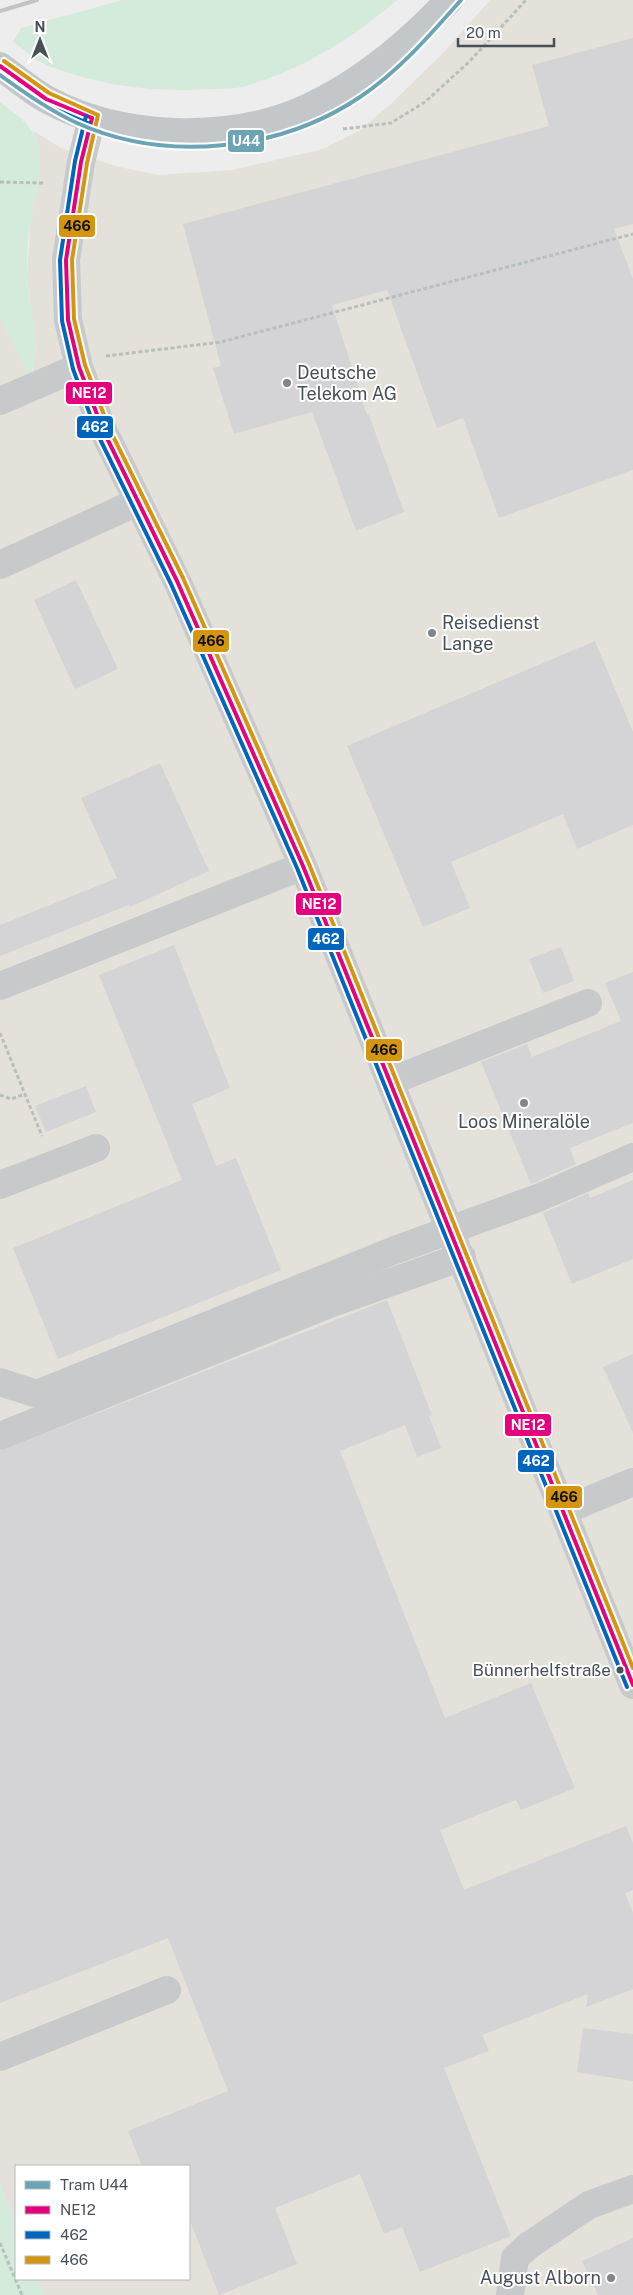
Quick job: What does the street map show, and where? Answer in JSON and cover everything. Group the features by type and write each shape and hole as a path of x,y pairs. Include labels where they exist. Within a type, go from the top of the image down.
{"main road":[{"path":"0,66 46,99 92,118 134,129 183,132 224,129 268,122 307,108 374,68 426,25 449,0"}],"street":[{"path":"92,118 81,162 66,260 68,320 79,367 103,430 177,581 303,866 563,1511 631,1674"},
{"path":"0,401 79,367"},
{"path":"0,565 137,502"},
{"path":"0,986 303,866"},
{"path":"390,1081 588,1002"},
{"path":"0,1185 96,1148"},
{"path":"0,1382 37,1394 451,1230 538,1198 633,1157"},
{"path":"0,1436 332,1304 462,1257"},
{"path":"563,1511 633,1482"},
{"path":"0,2057 166,1990"},
{"path":"510,2295 515,2258 528,2246 589,2205 633,2189"}],"path":[{"path":"343,129 390,123 425,102 468,62 526,0"},
{"path":"0,182 43,183"},
{"path":"79,367 111,353 221,342 633,234"},
{"path":"0,1033 54,1164"},
{"path":"0,1095 11,1098 25,1094"},
{"path":"0,2243 15,2278"},
{"path":"16,2280 22,2295"}],"shaded area":[{"path":"490,0 633,0 633,2295 44,2295 38,2280 190,2280 190,2165 15,2165 15,2222 0,2184 0,318 29,374 33,369 36,349 27,277 36,137 32,130 61,148 115,166 158,175 232,170 323,149 359,131 393,102 445,51"}],"green space":[{"path":"122,0 397,0 362,28 307,62 267,79 235,88 174,90 112,84 71,74 46,65 13,42 21,28"},
{"path":"0,102 28,125 36,137 40,154 38,186 27,252 28,288 36,341 34,365 29,375 0,318"},
{"path":"0,2184 15,2222 15,2280 38,2280 45,2295 0,2295"}],"building":[{"path":"633,38 633,224 614,229 633,279 633,470 499,518 463,418 437,428 387,290 332,305 367,415 369,415 404,512 356,531 312,412 234,434 213,368 221,366 183,224 549,126 532,65"},
{"path":"76,580 118,669 75,689 34,600"},
{"path":"595,641 633,732 633,825 577,849 563,814 451,862 470,908 423,927 347,746"},
{"path":"160,763 209,871 130,907 129,905 0,956 0,925 117,878 81,798"},
{"path":"174,945 230,1088 192,1104 216,1166 236,1158 281,1270 58,1359 13,1248 182,1180 99,975"},
{"path":"561,947 574,981 543,993 529,959"},
{"path":"633,972 633,1123 570,1148 576,1164 531,1184 481,1062 527,1044 532,1057 621,1021 605,983"},
{"path":"86,1086 96,1112 46,1132 35,1106"},
{"path":"633,1180 633,1259 572,1284 543,1213 588,1193 590,1198"},
{"path":"387,1300 432,1415 429,1416 441,1448 417,1457 405,1425 340,1451 445,1718 531,1683 575,1788 521,1810 516,1800 440,1830 464,1890 626,1826 633,1843 633,1890 625,1893 633,1913 633,1989 586,2007 588,1994 482,2035 489,2051 444,2068 511,2236 420,2272 402,2227 384,2234 360,2174 275,2208 297,2264 219,2295 190,2221 190,2165 142,2165 128,2131 228,2091 168,1938 0,2003 0,1451"},
{"path":"633,1354 633,1433 603,1367"},
{"path":"583,2028 633,2034 633,2081 577,2072"},
{"name":"August Alborn","path":"633,2238 633,2295 598,2295 582,2261"}],"railway":[{"path":"0,11 37,0"}],"tram line":[{"name":"U44","path":"0,75 57,113 111,136 185,147 259,140 295,129 329,115 360,97 401,64 461,0"}],"transit line":[{"name":"466","path":"4,61 49,93 98,115 87,163 72,260 74,319 85,365 109,428 183,578 309,864 633,1668"},
{"name":"NE12","path":"0,66 46,99 92,118"},
{"name":"462","path":"0,74 43,104 90,124"},
{"name":"462","path":"86,116 75,161 60,260 62,321 73,369 97,433 171,584 297,868 627,1687"},
{"name":"NE12","path":"92,118 81,162 66,260 68,320 79,367 103,430 177,581 303,866 633,1685"}],"place":[{"name":"Deutsche Telekom AG","path":"287,383"},
{"name":"Reisedienst Lange","path":"432,633"},
{"name":"Loos Mineralöle","path":"524,1103"},
{"name":"Bünnerhelfstraße","path":"620,1670"},
{"name":"August Alborn","path":"611,2278"}]}
